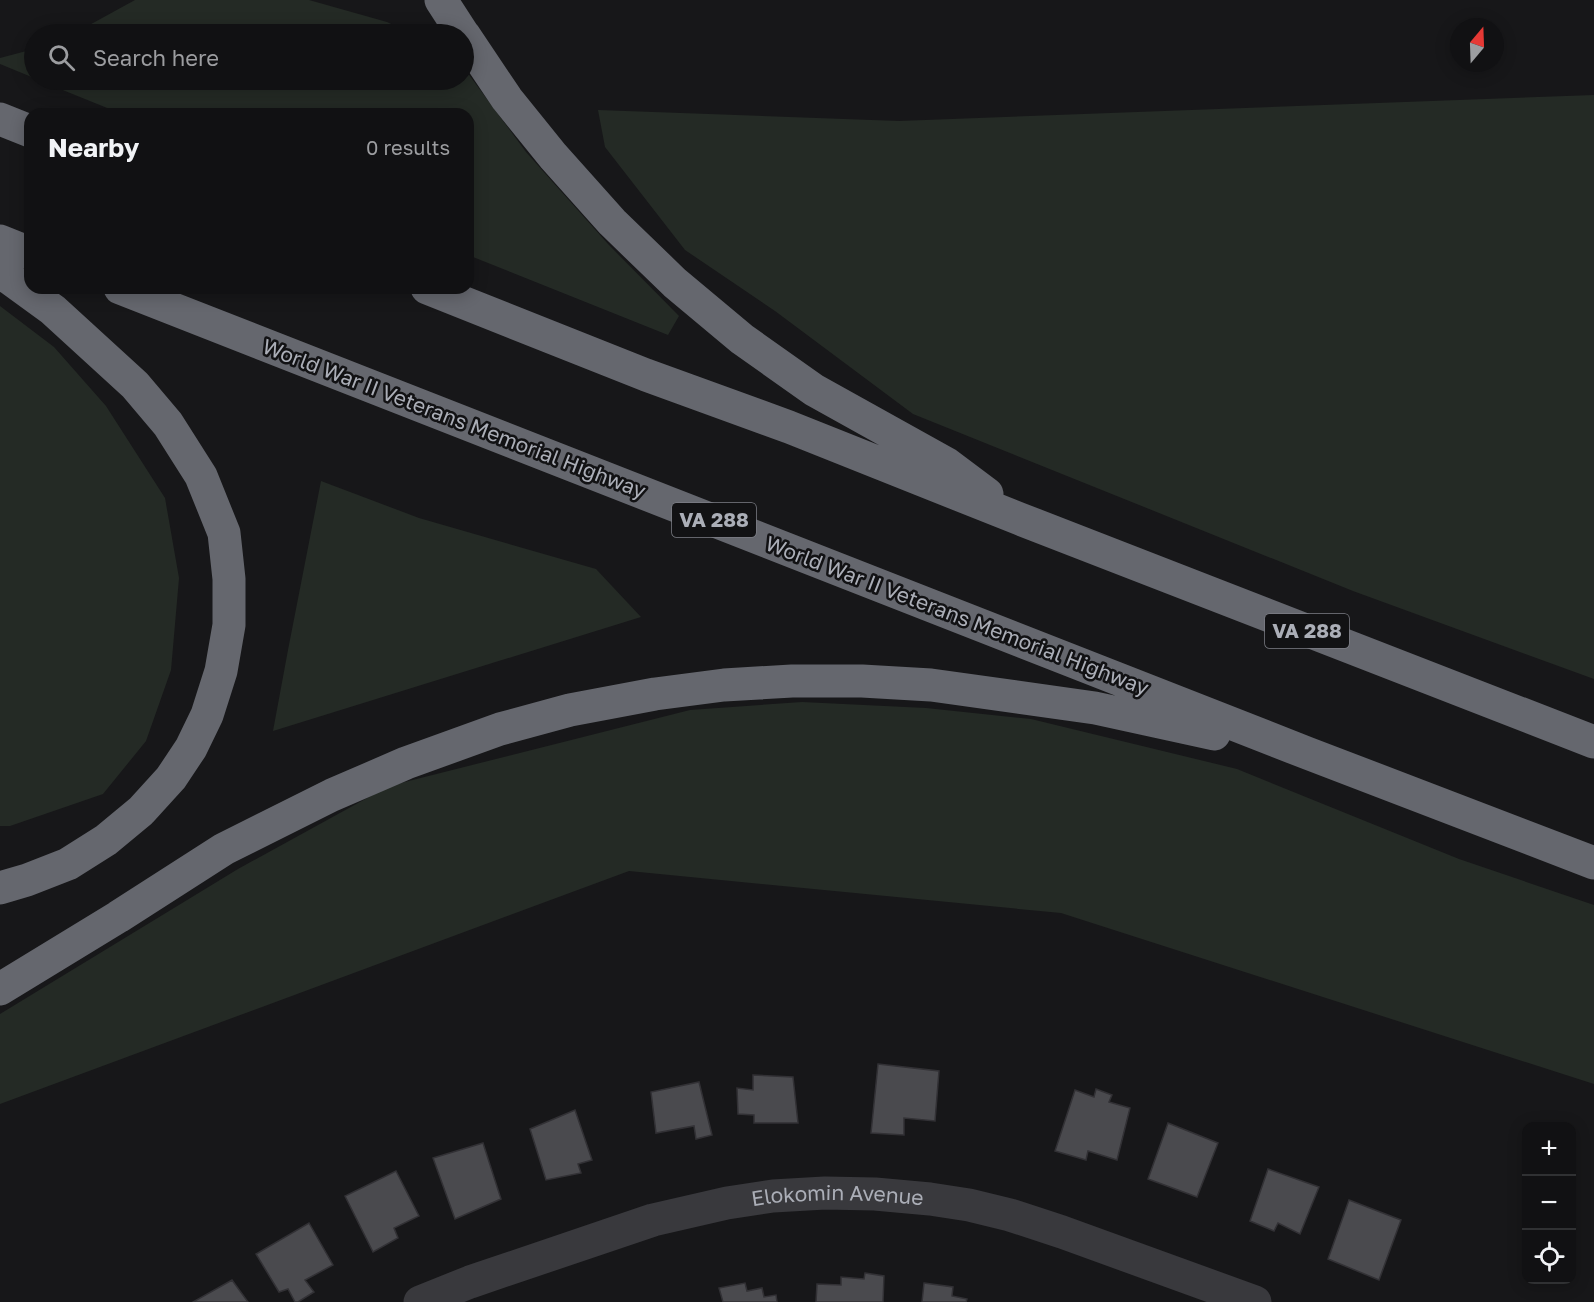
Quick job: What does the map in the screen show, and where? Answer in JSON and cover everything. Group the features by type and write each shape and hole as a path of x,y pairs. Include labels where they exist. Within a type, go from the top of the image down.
{"highway":[{"path":"441,0 456,24"},
{"path":"474,51 507,99 553,156 612,222 675,283 742,339 813,390 947,464 1020,519"},
{"path":"0,119 24,129"},
{"path":"0,241 24,251"},
{"path":"0,274 24,289"},
{"path":"0,888 68,864 106,840 141,811 171,778 191,748 207,715 221,671 229,625 230,579 224,533 201,476 168,424 135,385 53,310 31,294"},
{"name":"World War II Veterans Memorial Highway","path":"135,294 1307,753 1594,863"},
{"name":"VA 288","path":"442,294 1594,742"},
{"path":"0,989 224,849 332,795 406,763 500,729 570,710 655,694 792,681 862,681 931,685 1095,708 1307,753"}],"street":[{"name":"Elokomin Avenue","path":"420,1302 470,1281 653,1220 738,1201 825,1193 875,1194 930,1199 1010,1215 1255,1302"}],"shaded area":[{"path":"135,0 309,0 391,24 91,24"},
{"path":"24,52 24,74 0,64 0,58"},
{"path":"474,82 526,152 608,244 679,316 668,335 474,257 474,108 107,108 63,90 474,90"},
{"path":"1594,95 1594,679 1353,591 913,414 775,311 685,250 605,147 598,110 899,121"},
{"path":"0,306 54,347 106,406 165,498 179,578 171,670 146,741 103,794 10,826 0,826"},
{"path":"321,481 419,518 596,569 641,617 273,731"},
{"path":"802,702 926,708 1031,719 1237,769 1459,859 1594,905 1594,1084 1061,913 629,871 0,1104 0,1014 238,869 389,786 690,710"}],"building":[{"path":"878,1064 939,1071 935,1121 904,1118 904,1135 871,1133"},
{"path":"753,1075 793,1077 798,1123 754,1123 754,1115 738,1114 737,1088 753,1090"},
{"path":"699,1082 712,1135 696,1139 694,1126 656,1133 651,1092"},
{"path":"1096,1089 1112,1095 1109,1102 1130,1108 1117,1160 1088,1151 1086,1160 1055,1151 1075,1090 1094,1097"},
{"path":"575,1110 592,1160 578,1164 581,1173 546,1180 530,1129"},
{"path":"1168,1123 1218,1143 1197,1197 1148,1179"},
{"path":"483,1143 501,1199 455,1219 433,1158"},
{"path":"1268,1169 1319,1187 1300,1234 1278,1223 1274,1231 1250,1221"},
{"path":"396,1171 419,1216 394,1228 398,1238 373,1252 345,1196"},
{"path":"1349,1200 1401,1220 1379,1280 1328,1259"},
{"path":"309,1223 333,1265 305,1280 314,1292 295,1302 288,1289 279,1292 256,1254"},
{"path":"865,1273 884,1276 883,1302 816,1302 817,1284 841,1285 841,1277 864,1279"},
{"path":"232,1280 248,1302 193,1302"},
{"path":"745,1283 747,1291 762,1288 764,1297 776,1295 777,1302 723,1302 719,1288"},
{"path":"924,1283 953,1287 952,1296 967,1299 966,1302 922,1302"}]}
